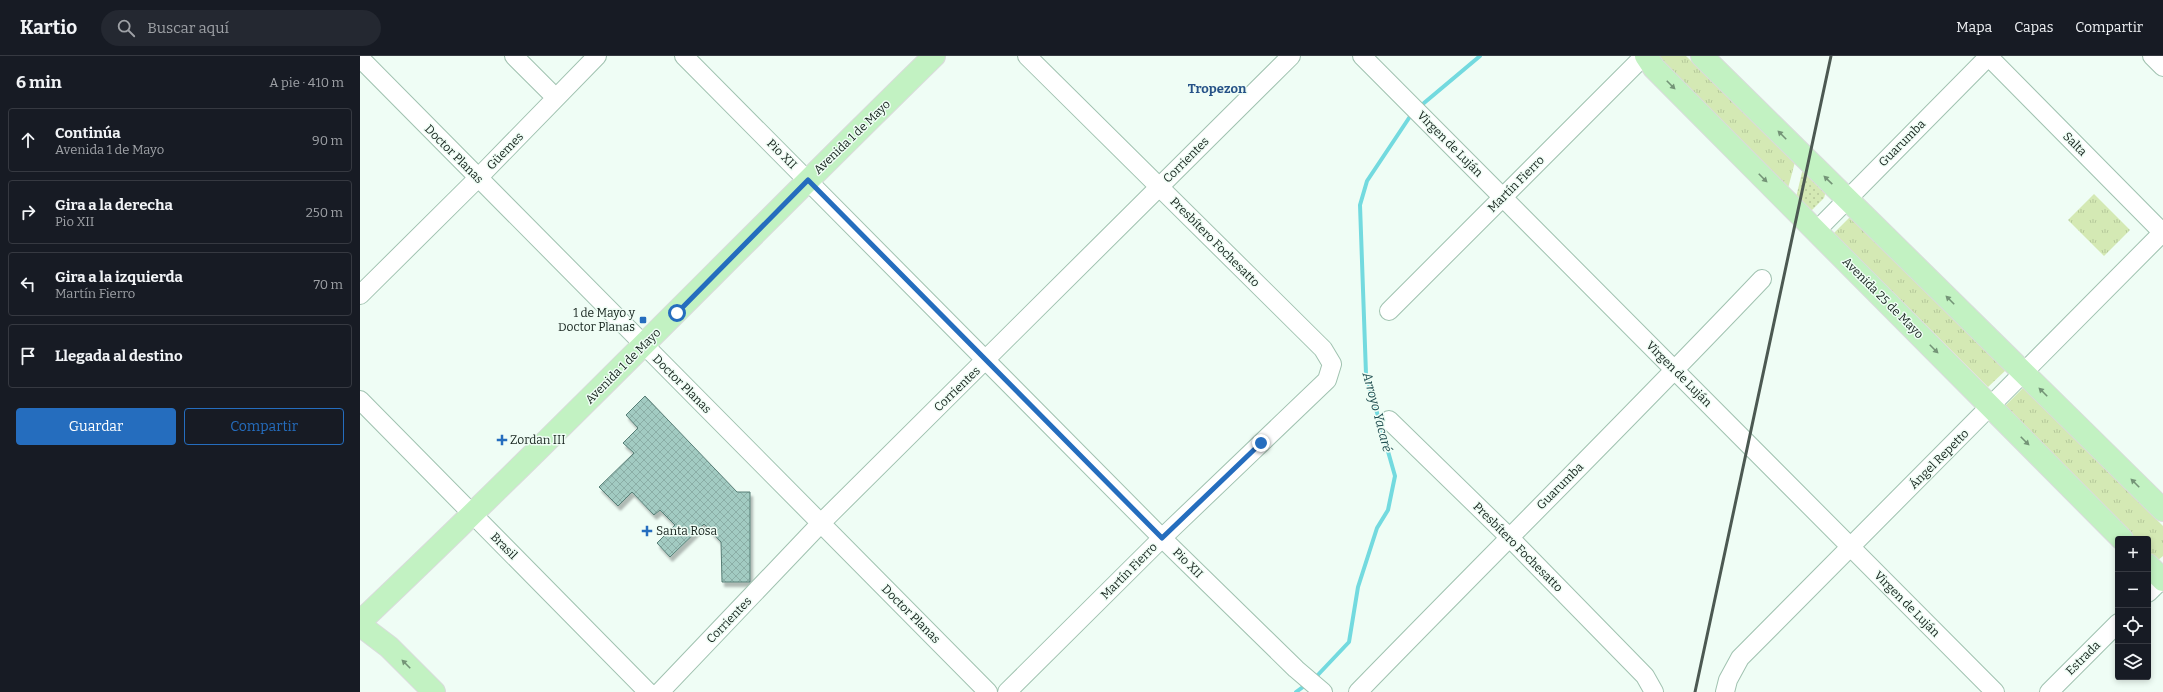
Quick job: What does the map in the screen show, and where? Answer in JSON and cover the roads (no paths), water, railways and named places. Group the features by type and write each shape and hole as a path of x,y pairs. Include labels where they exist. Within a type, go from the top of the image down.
{"main road":[{"name":"Avenida 1 de Mayo","path":"360,622 645,346 808,180 934,56"},
{"name":"Avenida 25 de Mayo","path":"1645,56 1654,68 2119,536"},
{"path":"1702,56 2163,510"},
{"path":"360,626 377,655 413,692"},
{"path":"360,626 389,647 434,692"}],"street":[{"path":"514,56 556,98"},
{"name":"Güemes","path":"360,294 478,178 597,56"},
{"name":"Pio XII","path":"684,56 1162,538 1296,669 1321,690"},
{"name":"Presbítero Fochesatto","path":"1027,56 1323,349 1332,364"},
{"name":"Corrientes","path":"660,692 821,523 987,360 1291,56"},
{"name":"Virgen de Luján","path":"1362,56 1995,692"},
{"name":"Martín Fierro","path":"1389,311 1645,56"},
{"name":"Guarumba","path":"1816,231 1989,56"},
{"name":"Salta","path":"1989,56 2163,232"},
{"path":"2152,56 2163,67"},
{"name":"Doctor Planas","path":"360,58 988,692"},
{"name":"Ángel Repetto","path":"1725,692 1728,680 1740,658 2163,232"},
{"name":"Guarumba","path":"1358,692 1675,370 1762,279"},
{"name":"Martín Fierro","path":"1008,692 1162,538 1327,380 1332,364"},
{"name":"Brasil","path":"360,400 648,692"},
{"name":"Presbítero Fochesatto","path":"1390,420 1509,537 1645,676 1654,692"},
{"name":"Estrada","path":"2049,692 2115,626"}],"waterway":[{"name":"Arroyo Yacaré","path":"1424,103 1480,56"},
{"name":"Arroyo Yacaré","path":"1314,679 1349,642 1358,587 1377,528 1388,510 1395,476 1366,374 1360,205 1367,181 1411,115"},
{"name":"Arroyo Yacaré","path":"1296,692 1307,684"}],"railway":[{"path":"1695,692 1831,56"}],"place":[{"name":"1 de Mayo y Doctor Planas","path":"643,320"},
{"name":"Zordan III","path":"502,440"},
{"name":"Santa Rosa","path":"647,531"}],"district":[{"name":"Tropezon","path":"1217,88"}]}
